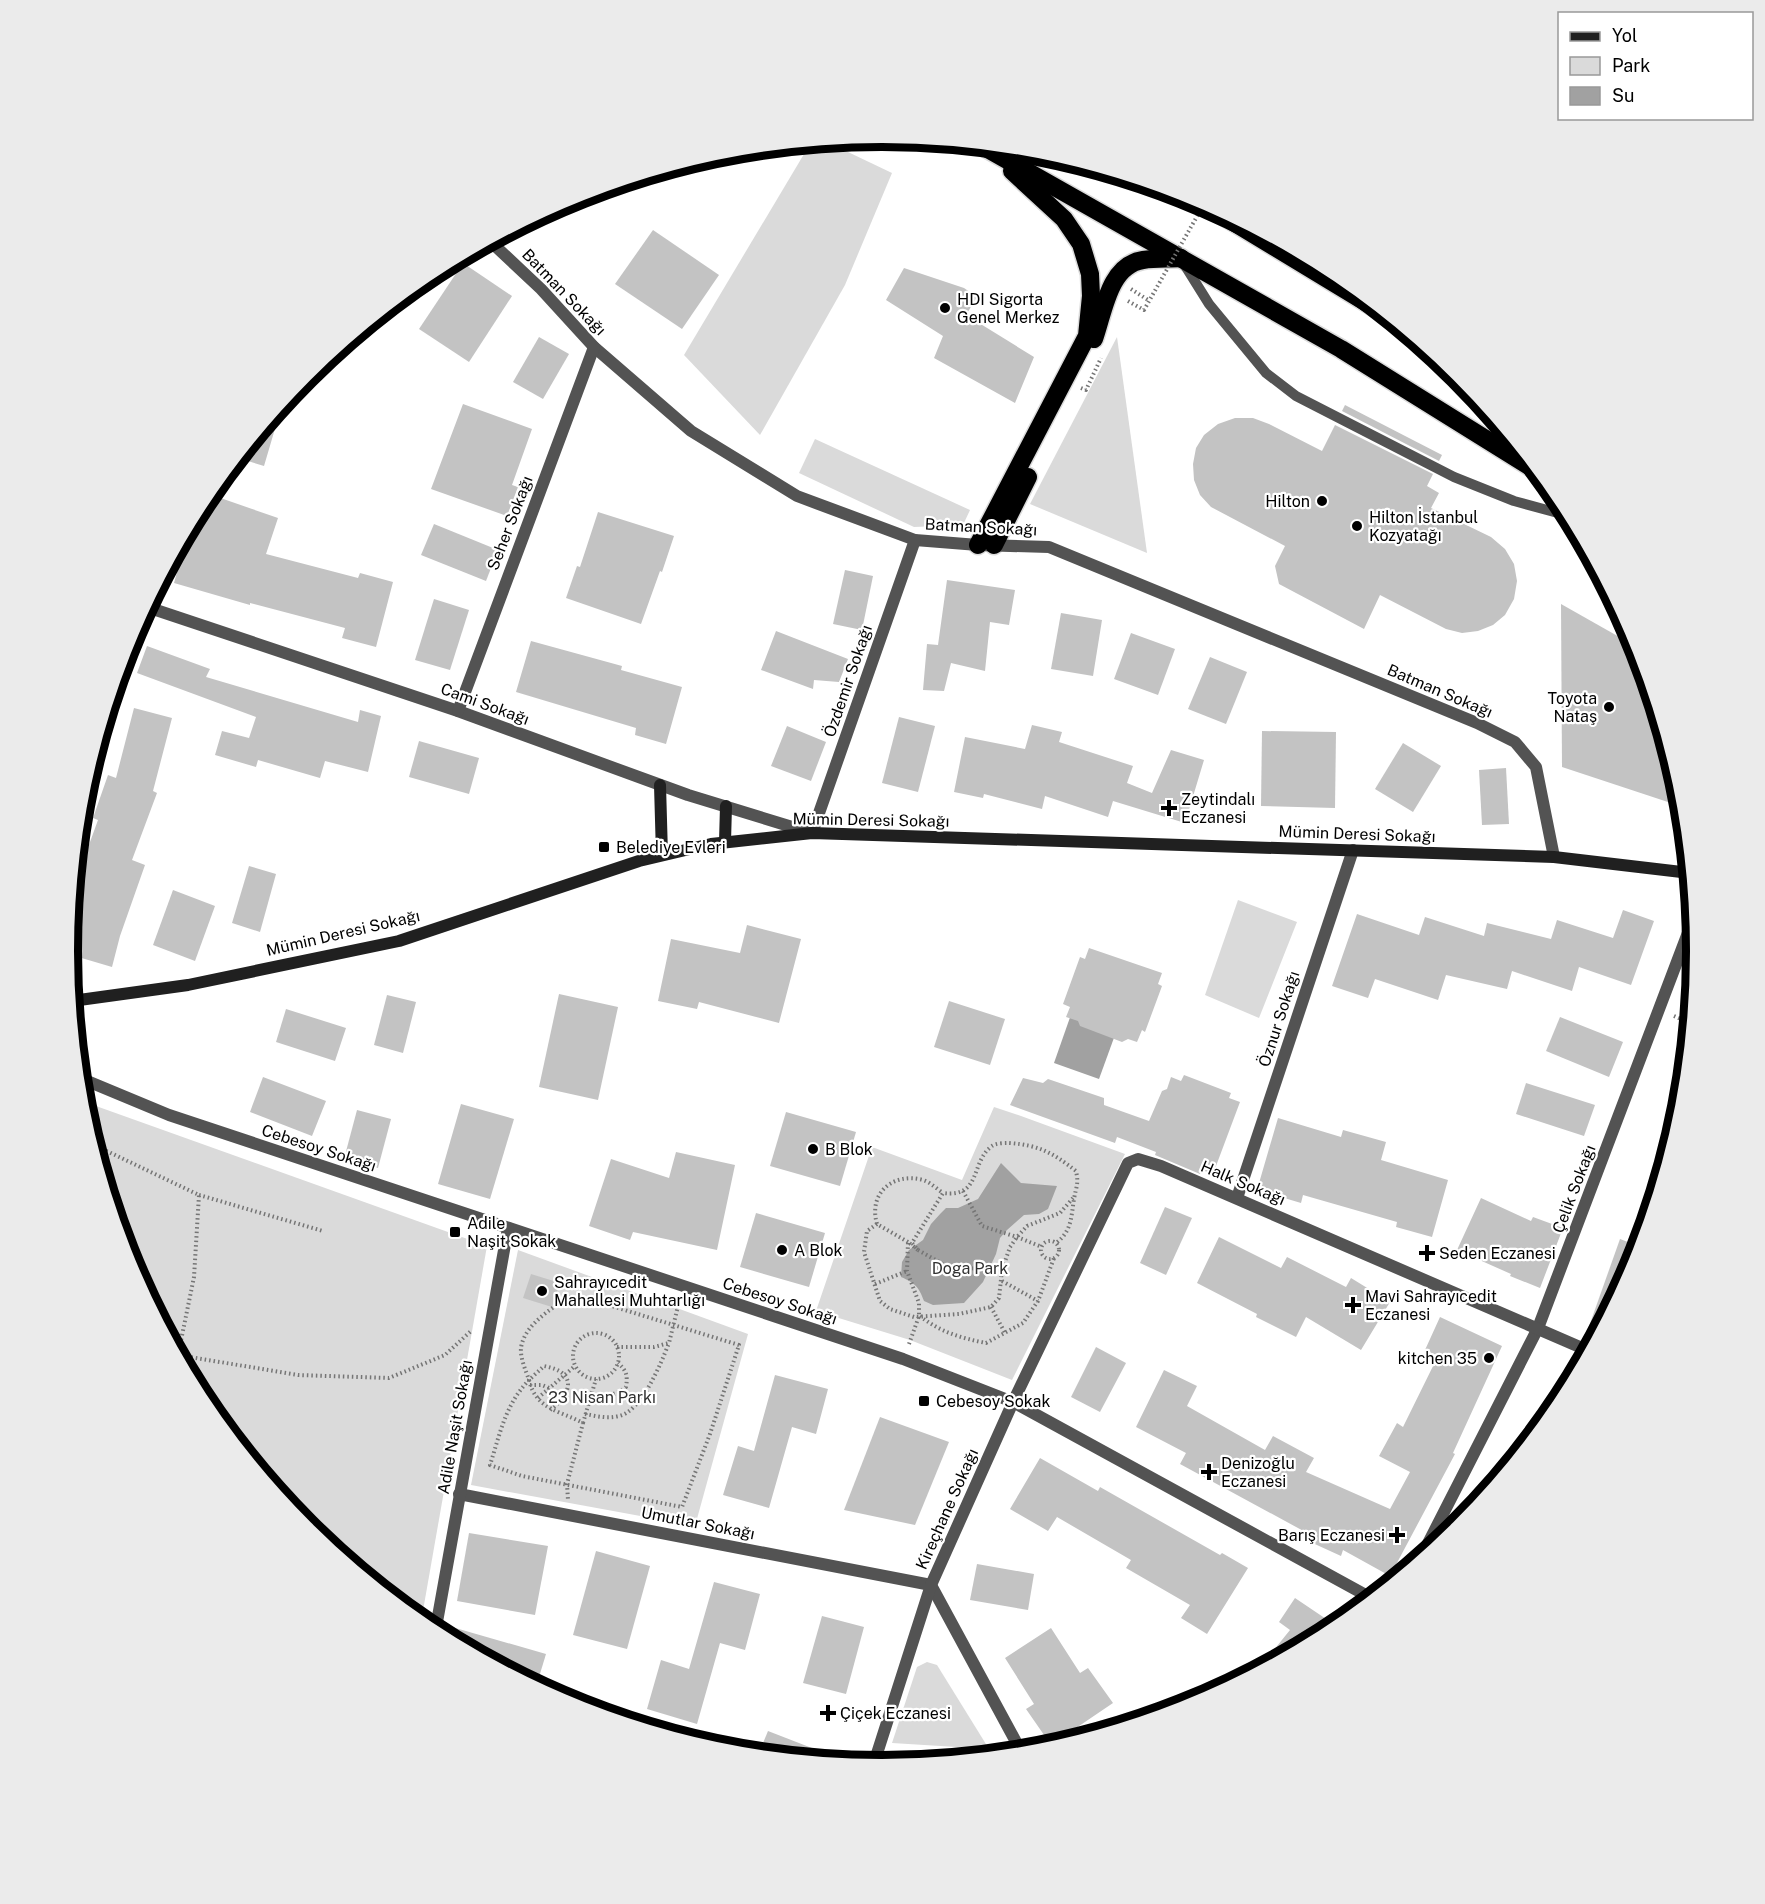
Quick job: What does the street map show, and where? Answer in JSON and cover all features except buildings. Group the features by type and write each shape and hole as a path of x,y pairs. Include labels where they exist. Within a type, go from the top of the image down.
{"highway":[{"path":"994,155 1064,219 1081,244 1090,274 1092,296 1082,357"},
{"path":"1000,156 1341,349 1519,460"},
{"path":"986,545 1082,357 1112,284 1128,266 1142,260 1181,258"}],"street":[{"name":"Batman Sokağı","path":"496,247 541,289 594,347 692,431 797,496 915,540 1049,547 1477,723 1515,742 1536,767 1554,857"},
{"name":"Seher Sokağı","path":"458,711 594,347"},
{"name":"Özdemir Sokağı","path":"812,833 915,540"},
{"name":"Cami Sokağı","path":"155,610 458,711 660,785 812,833"},
{"path":"660,785 662,855"},
{"path":"725,842 726,807"},
{"name":"Mümin Deresi Sokağı","path":"80,1000 188,985 399,941 639,861 725,842 812,833 1554,857 1682,872"},
{"name":"Öznur Sokağı","path":"1237,1198 1353,850"},
{"name":"Çelik Sokağı","path":"1429,1542 1538,1328 1686,937"},
{"name":"Cebesoy Sokağı","path":"89,1082 169,1115 903,1359 1013,1402 1365,1595"},
{"name":"Halk Sokağı","path":"1013,1402 1128,1163 1138,1158 1237,1198 1582,1348"},
{"name":"Adile Naşit Sokağı","path":"437,1622 508,1228"},
{"name":"Kireçhane Sokağı","path":"1013,1402 931,1585 1018,1745"},
{"name":"Umutlar Sokağı","path":"459,1494 931,1585"},
{"path":"876,1756 931,1585"}],"lane":[{"path":"1181,258 1209,304 1266,373 1296,396 1454,477 1514,501 1556,512"}],"path":[{"path":"1128,301 1144,310 1198,213"},
{"path":"877,1224 877,1197 880,1191 894,1181 908,1179 925,1181 943,1193 963,1191 973,1182 981,1159 992,1146 1002,1143 1020,1144 1038,1147 1055,1155 1076,1171 1079,1183 1074,1198 1071,1223 1064,1236 1056,1243"},
{"path":"102,1149 199,1195 322,1231"},
{"path":"963,1191 982,1226 1042,1247"},
{"path":"918,1250 912,1243 943,1193"},
{"path":"180,1344 194,1277 199,1195"},
{"path":"877,1224 867,1231 864,1252 880,1301 890,1309 914,1317 959,1314 991,1306 999,1298 1002,1270 1010,1247 1017,1237 1027,1226 1060,1213 1074,1198"},
{"path":"877,1224 948,1268 1002,1270"},
{"path":"1042,1247 1048,1241 1056,1243"},
{"path":"903,1359 919,1316 919,1303 907,1271 908,1242"},
{"path":"919,1316 933,1326 957,1337 986,1343 1005,1333 1023,1323 1038,1301 1054,1258 1059,1251 1056,1243"},
{"path":"1042,1247 1044,1256 1054,1258"},
{"path":"874,1284 907,1271"},
{"path":"1002,1281 1038,1301"},
{"path":"585,1414 609,1418 622,1416 634,1406 656,1373 669,1343 683,1286"},
{"path":"550,1410 568,1391 569,1383 565,1374 557,1369 544,1366 530,1382 517,1394 505,1414 490,1466 522,1476 682,1507 710,1434 739,1345 592,1300 569,1297 546,1312 532,1326 521,1347 530,1382 531,1390 550,1410 583,1423"},
{"path":"991,1306 1005,1333"},
{"path":"188,1357 298,1375 389,1378 445,1355 493,1312"},
{"path":"599,1334 613,1341 617,1347 618,1362 609,1375 596,1379 582,1375 575,1365 574,1348 584,1336 599,1334"},
{"path":"617,1347 654,1347 669,1343"},
{"path":"591,1395 609,1396 626,1387 628,1376 618,1362"},
{"path":"538,1398 575,1365"},
{"path":"567,1484 596,1379"},
{"path":"530,1382 549,1388 556,1405"}],"green space":[{"path":"841,149 892,173 845,285 760,435 684,355 806,151"},
{"path":"1117,337 1147,553 1030,504"},
{"path":"815,439 970,510 963,525 914,527 799,473"},
{"path":"1238,900 1297,922 1259,1018 1205,995"},
{"path":"92,1105 487,1246 423,1612 352,1557 314,1521 244,1442 214,1399 161,1308 139,1260 105,1160"},
{"name":"Doga Park","path":"994,1107 1125,1154 1012,1380 910,1340 816,1311 872,1147 962,1180"},
{"name":"23 Nisan Parkı","path":"518,1250 748,1334 695,1526 471,1485"},
{"path":"927,1662 937,1665 989,1749 892,1743 917,1667"}],"water":[{"path":"1074,1006 1119,1024 1099,1079 1054,1063"},
{"path":"1001,1163 1021,1183 1057,1186 1048,1209 1039,1214 1024,1215 1007,1230 1000,1238 996,1254 983,1282 964,1303 933,1305 924,1301 916,1286 901,1277 902,1262 909,1250 923,1240 931,1224 946,1208 958,1208 978,1199"}],"place":[{"name":"HDI Sigorta Genel Merkez","path":"945,308"},
{"name":"Hilton","path":"1322,501"},
{"name":"Hilton İstanbul Kozyatağı","path":"1357,526"},
{"name":"Toyota Nataş","path":"1609,707"},
{"name":"Zeytindalı Eczanesi","path":"1169,808"},
{"name":"Belediye Evleri","path":"604,847"},
{"name":"B Blok","path":"813,1149"},
{"name":"Adile Naşit Sokak","path":"455,1232"},
{"name":"A Blok","path":"782,1250"},
{"name":"Seden Eczanesi","path":"1427,1253"},
{"name":"Sahrayıcedit Mahallesi Muhtarlığı","path":"542,1291"},
{"name":"Mavi Sahrayıcedit Eczanesi","path":"1353,1305"},
{"name":"kitchen 35","path":"1489,1358"},
{"name":"Cebesoy Sokak","path":"924,1401"},
{"name":"Denizoğlu Eczanesi","path":"1209,1472"},
{"name":"Barış Eczanesi","path":"1397,1535"},
{"name":"Çiçek Eczanesi","path":"828,1713"}]}
